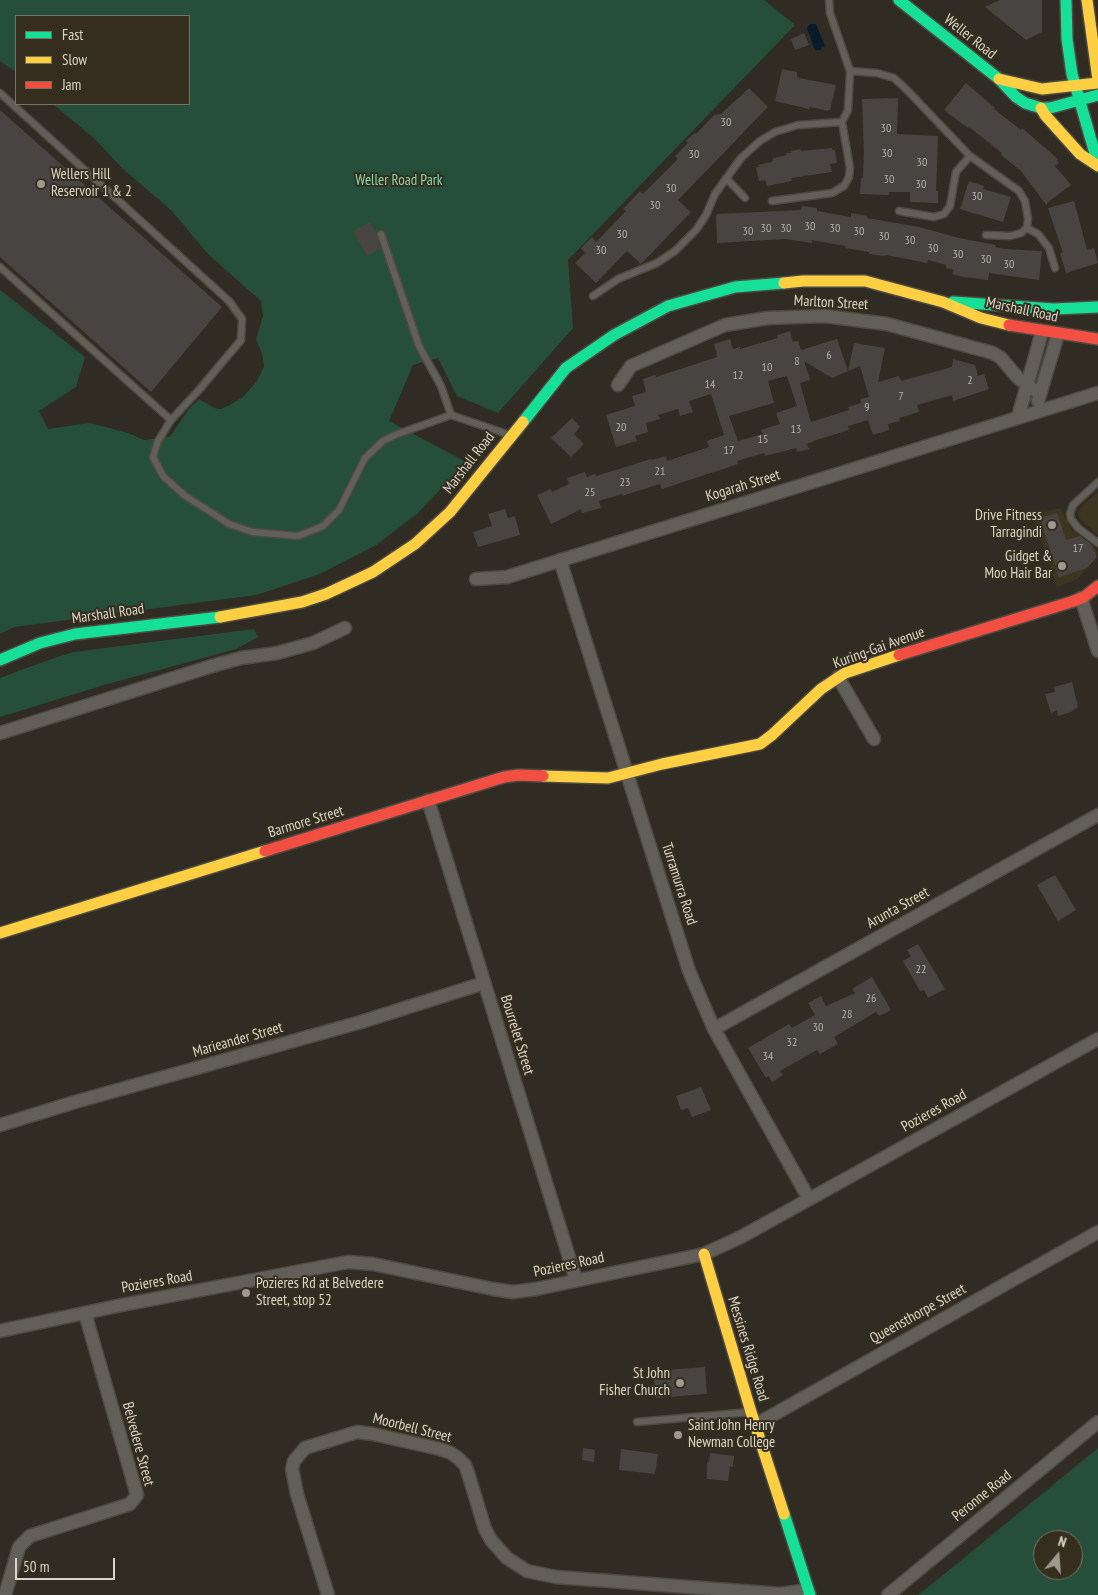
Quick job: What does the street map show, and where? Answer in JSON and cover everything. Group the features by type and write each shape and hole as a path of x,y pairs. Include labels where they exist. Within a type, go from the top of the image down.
{"street":[{"name":"Weller Road","path":"898,0 999,79 1016,97 1025,103 1041,108"},
{"path":"1066,0 1067,39 1076,86 1098,165"},
{"path":"1087,0 1098,81"},
{"name":"Weller Road","path":"999,79 1042,89 1076,86 1098,81"},
{"path":"1041,108 1062,106 1098,95"},
{"path":"1041,108 1054,126 1080,154 1098,165"},
{"name":"Marshall Road","path":"0,660 40,643 75,634 238,615 302,602 342,587 386,565 438,525 463,497 566,368 614,335 668,306 734,287 802,281 864,281 943,302 981,318 1042,332 1098,339"},
{"name":"Marshall Road","path":"943,302 986,303 1054,309 1098,308"},
{"path":"1018,417 1042,332 1054,309"},
{"path":"1034,412 1058,334 1054,309"},
{"name":"Marlton Street","path":"618,385 631,366 725,325 768,318 825,316 887,324 993,353 1001,358 1027,385 1040,394"},
{"name":"Kogarah Street","path":"476,579 507,577 1098,393"},
{"name":"Turramurra Road","path":"560,560 689,971 714,1029 810,1199"},
{"name":"Kuring-Gai Avenue","path":"626,774 662,764 760,744 821,689 838,677 866,665 1081,598 1098,586"},
{"path":"1081,598 1098,651"},
{"path":"0,733 212,666 241,658 277,653 313,643 346,628"},
{"path":"838,677 874,739"},
{"name":"Barmore Street","path":"0,933 513,775 601,779 626,774"},
{"name":"Bourrelet Street","path":"428,800 576,1280"},
{"name":"Arunta Street","path":"714,1029 1098,815"},
{"name":"Marieander Street","path":"0,1125 75,1102 361,1022 484,983"},
{"name":"Pozieres Road","path":"0,1331 122,1305 354,1262 373,1264 501,1291 524,1291 704,1254 733,1242 1098,1039"},
{"name":"Queensthorpe Street","path":"755,1425 1098,1232"},
{"name":"Messines Ridge Road","path":"704,1254 755,1425 809,1592"},
{"name":"Belvedere Street","path":"5,1595 19,1547 30,1536 130,1504 137,1495 85,1314"},
{"name":"Peronne Road","path":"888,1595 1098,1422"},
{"name":"Moorbell Street","path":"328,1595 297,1494 292,1469 294,1461 305,1448 358,1432 440,1449 458,1458 465,1465 490,1540 507,1558 527,1571 556,1577 772,1593 809,1592"}],"lane":[{"path":"772,201 832,193 844,186 849,177 850,168 842,122 848,110 850,71 830,13 829,0"},
{"path":"850,71 877,73 894,78 906,88 970,156 1018,191 1025,201 1028,228"},
{"path":"0,93 229,300 242,319 241,340 171,420 158,441 153,457 163,476 184,495 229,524 254,532 298,536 323,526 339,510 365,458 383,441 395,435 451,415 511,436"},
{"path":"593,296 618,280 658,263 675,251 696,230 726,178 741,158 760,141 775,132 798,125 842,122"},
{"path":"899,211 934,217 944,214 950,206 956,172 970,156"},
{"path":"726,178 745,198"},
{"path":"986,235 1010,236 1021,233 1028,228"},
{"path":"1028,228 1038,234 1049,248 1055,268"},
{"path":"381,234 420,346 441,386 451,415"},
{"path":"0,267 171,420"},
{"path":"1098,482 1075,503 1070,513 1071,519 1076,526 1098,544"},
{"path":"637,1422 751,1412"}],"shaded area":[{"path":"1098,492 1098,535 1079,518 1078,512"},
{"path":"1060,508 1071,529 1095,548 1098,554 1078,579 1057,587 1033,515"}],"green space":[{"name":"Weller Road Park","path":"0,0 764,0 795,25 568,260 573,328 498,413 457,396 438,358 413,365 389,421 466,462 417,514 376,545 320,574 256,595 14,627 0,634 0,290 85,357 76,387 39,411 48,429 90,423 128,433 144,440 170,437 188,410 199,399 214,408 221,409 230,405 243,397 257,381 264,366 262,353 256,340 263,316 261,301 209,255 171,210 123,169 96,140 54,105 190,105 190,15 15,15 15,71 0,61"},
{"path":"254,629 258,637 236,649 104,685 0,717 0,678 54,658 74,652"},
{"path":"1098,1448 1098,1595 918,1595 942,1576"}],"water":[{"path":"810,24 816,24 825,46 821,50 815,50 807,28"}],"building":[{"path":"1000,0 1042,0 1042,32 1026,40 985,7"},
{"path":"804,33 809,45 795,50 791,39"},
{"path":"782,69 797,72 799,78 836,85 830,110 810,107 809,109 775,101"},
{"path":"966,83 994,109 1021,130 1022,128 1058,159 1059,163 1055,166 1071,185 1047,203 1047,206 1021,171 1001,155 1002,153 944,110"},
{"path":"749,88 768,107 678,200 691,212 641,264 627,251 596,283 575,263 585,253 581,248 592,237 596,242 626,211 623,209 640,191 643,194 678,159 675,156 688,143 686,141 696,134 714,115 721,114"},
{"path":"898,98 897,134 938,136 936,191 938,191 938,203 910,202 910,192 889,192 889,195 860,194 864,152 862,99"},
{"name":"Wellers Hill Reservoir 1 & 2","path":"0,110 222,307 151,392 0,257"},
{"path":"832,148 835,150 837,163 830,164 832,172 791,178 792,181 767,186 765,180 759,181 756,167 772,162 773,158 787,155 786,153 800,149 801,151"},
{"path":"969,181 984,186 983,189 1011,197 1003,222 960,209"},
{"path":"1074,201 1087,250 1094,248 1098,263 1066,273 1060,253 1063,253 1048,208"},
{"path":"802,206 817,208 817,211 851,217 851,213 867,216 867,218 919,227 959,238 996,245 995,247 1005,249 1042,251 1039,280 989,273 988,280 964,277 952,274 954,270 946,268 946,265 928,260 927,263 886,255 869,254 869,252 845,248 846,246 812,240 812,243 785,239 717,243 717,214 801,210"},
{"path":"370,222 381,249 367,256 353,231"},
{"path":"790,331 793,342 798,341 801,350 837,339 848,371 854,343 885,348 878,382 899,376 901,381 952,367 953,359 975,365 978,376 984,374 989,389 953,401 952,395 917,405 919,412 899,418 900,421 888,424 889,430 873,435 868,420 848,426 849,430 813,441 807,444 809,449 797,452 796,448 765,456 764,453 737,461 738,464 662,489 660,484 622,496 622,494 599,501 601,508 582,513 581,509 551,524 537,495 551,489 552,492 569,484 567,478 585,472 587,477 595,474 596,476 666,456 667,461 709,447 707,441 724,435 711,394 689,401 693,412 680,416 678,409 658,415 660,419 646,423 648,432 635,436 637,441 616,447 606,415 635,406 632,396 646,392 643,379 655,375 656,377 717,357 714,344 730,339 733,349 740,347 740,349 778,338 777,335","holes":["804,361 832,378 860,366 869,397 860,399 861,403 848,407 849,410 811,422 800,383 810,380","787,376 797,406 776,413 780,424 761,430 763,434 738,441 729,416 774,403 768,381"]},
{"path":"572,418 580,427 574,434 584,444 571,457 551,438"},
{"path":"505,509 508,518 515,516 520,535 478,547 473,532 492,526 488,514"},
{"path":"1057,513 1066,540 1080,536 1091,544 1097,557 1087,568 1059,577 1040,518"},
{"path":"1072,682 1078,707 1071,712 1058,716 1057,710 1051,713 1045,694 1055,692 1054,687"},
{"path":"1055,875 1076,910 1058,921 1037,885"},
{"path":"918,944 945,989 928,998 924,990 920,991 903,961 911,956 907,950"},
{"path":"872,977 891,1010 879,1016 876,1012 834,1037 838,1044 820,1054 817,1050 780,1071 783,1075 772,1082 769,1076 766,1078 748,1048 789,1024 792,1028 815,1015 808,1003 821,996 826,1006 855,993 852,989"},
{"path":"701,1087 711,1110 692,1117 688,1108 681,1110 676,1096"},
{"name":"St John Fisher Church","path":"705,1367 707,1394 656,1398 653,1371"},
{"path":"583,1448 595,1450 594,1462 582,1460"},
{"path":"621,1449 658,1454 655,1474 619,1470"},
{"path":"710,1453 734,1456 733,1467 730,1466 728,1481 707,1479 707,1462 709,1462"}],"traffic: fast":[{"path":"899,0 999,79 1016,97 1025,103 1041,108 1050,108 1098,95"},
{"path":"1066,0 1067,39 1072,74 1098,164"},
{"path":"523,422 566,368 614,335 668,306 735,287 784,283"},
{"path":"953,302 1054,309 1098,307"},
{"path":"0,660 40,643 75,634 220,617"},
{"path":"784,1514 810,1595"}],"traffic: slow":[{"path":"1087,0 1098,80"},
{"path":"999,79 1042,89 1098,83"},
{"path":"1041,108 1080,154 1098,166"},
{"path":"784,283 803,281 865,281 943,302 981,318 1009,325"},
{"path":"220,617 302,602 326,594 373,572 415,544 450,512 523,422"},
{"path":"543,776 608,778 662,764 760,744 821,689 845,673 899,655"},
{"path":"0,933 265,851"},
{"path":"704,1254 751,1412 784,1514"}],"traffic: jam":[{"path":"1009,325 1098,339"},
{"path":"899,655 1071,602 1084,597 1098,586"},
{"path":"265,851 504,777 519,775 543,776"}],"place":[{"name":"Wellers Hill Reservoir 1 & 2","path":"41,184"},
{"name":"Drive Fitness Tarragindi","path":"1052,525"},
{"name":"Gidget & Moo Hair Bar","path":"1062,566"},
{"name":"Pozieres Rd at Belvedere Street, stop 52","path":"246,1293"},
{"name":"St John Fisher Church","path":"680,1383"},
{"name":"Saint John Henry Newman College","path":"678,1435"}]}
